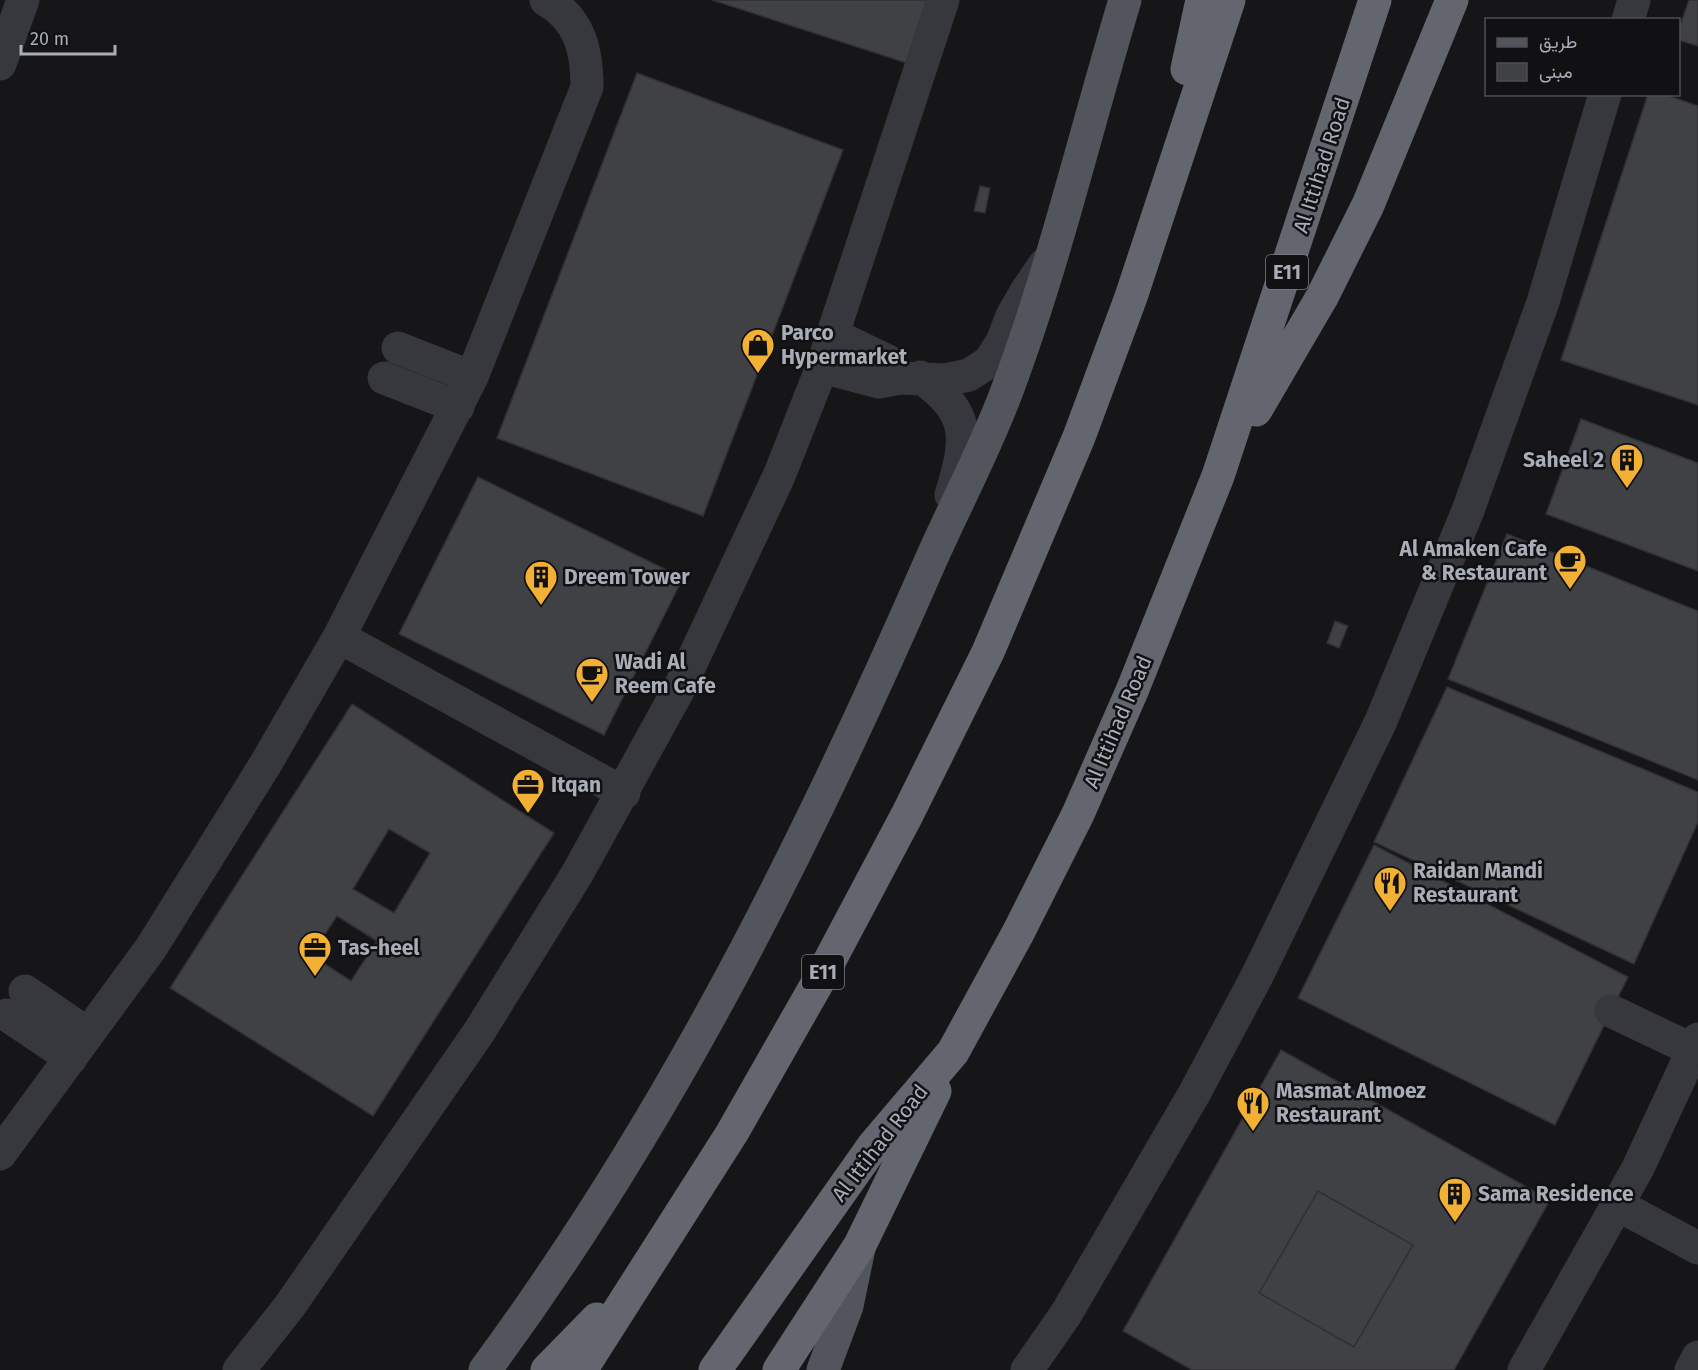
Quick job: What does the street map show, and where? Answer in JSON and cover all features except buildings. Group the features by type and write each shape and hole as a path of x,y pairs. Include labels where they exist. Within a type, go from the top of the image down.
{"highway":[{"path":"1174,165 1187,68 1202,0"},
{"name":"E11","path":"581,1370 732,1133 822,975 988,652 1079,437 1131,297 1229,0"},
{"name":"Al Ittihad Road","path":"715,1370 873,1146 953,1052 1018,933 1078,814 1132,692 1218,476 1284,283 1375,0"},
{"path":"1218,476 1327,287 1368,205 1452,0"},
{"path":"779,1370 860,1245 953,1052"},
{"path":"548,1370 638,1281"}],"main road":[{"path":"485,1370 569,1249 709,1019 804,838 889,658 932,557 987,443 1010,384 1050,258 1125,0"},
{"path":"823,1370 847,1306 860,1245"}],"street":[{"path":"0,64 23,0"},
{"path":"0,1154 151,948 265,765 339,637 458,407 587,87 587,57 576,29 557,6 546,0"},
{"path":"239,1370 289,1307 479,1032 535,944 624,793 730,583 778,476 822,367 943,0"},
{"path":"1629,18 1634,0"},
{"path":"1027,1370 1066,1314 1194,1094 1256,978 1381,721 1472,502 1543,302 1604,96"},
{"path":"822,367 868,381 890,382 911,378 945,380 969,375 989,362 1002,342 1012,316 1027,290 1050,258"},
{"path":"834,335 888,361 911,378 941,392 955,410 963,431 963,454 932,557"},
{"path":"398,348 472,377"},
{"path":"384,378 458,407"},
{"path":"339,637 624,793"},
{"path":"16,1003 79,1046"},
{"path":"1524,1370 1638,1168 1696,1045 1611,1011"},
{"path":"1618,1204 1698,1248"},
{"path":"1691,1370 1698,1358"}],"place":[{"name":"Parco Hypermarket","path":"758,374"},
{"name":"Saheel 2","path":"1627,489"},
{"name":"Al Amaken Cafe & Restaurant","path":"1570,590"},
{"name":"Dreem Tower","path":"541,606"},
{"name":"Wadi Al Reem Cafe","path":"592,703"},
{"name":"Itqan","path":"528,814"},
{"name":"Raidan Mandi Restaurant","path":"1390,912"},
{"name":"Tas-heel","path":"315,977"},
{"name":"Masmat Almoez Restaurant","path":"1253,1132"},
{"name":"Sama Residence","path":"1455,1223"}]}
